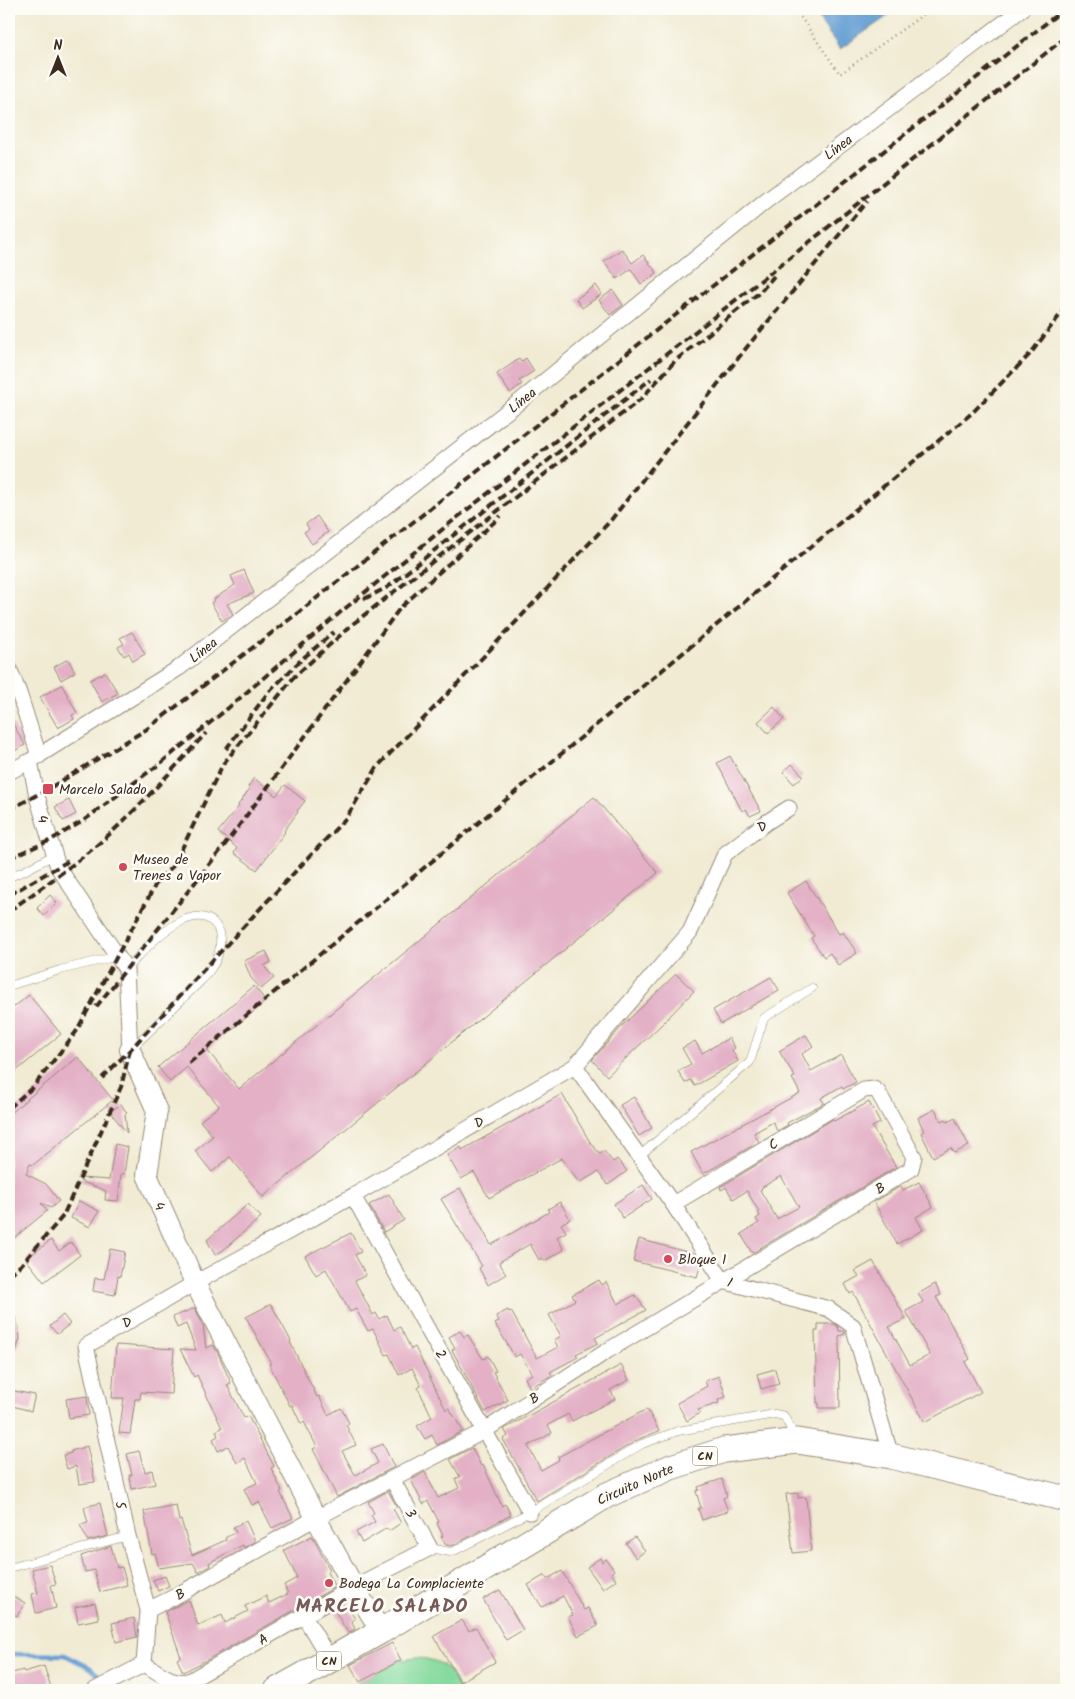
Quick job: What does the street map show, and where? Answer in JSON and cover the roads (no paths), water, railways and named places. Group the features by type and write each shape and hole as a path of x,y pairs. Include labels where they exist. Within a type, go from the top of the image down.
{"main road":[{"name":"Circuito Norte","path":"277,1690 381,1631 607,1495 671,1467 724,1450 797,1441 891,1456 1066,1499"}],"street":[{"name":"Línea","path":"9,772 180,668 519,402 766,201 1022,9"},
{"name":"4","path":"9,668 19,693 34,758 37,796 61,874 126,969 130,1050 158,1111 147,1175 195,1283 316,1518 381,1631"},
{"name":"D","path":"86,1346 195,1283 353,1196 575,1066 690,932 725,854 789,808"},
{"name":"1","path":"575,1066 673,1204 723,1281 829,1309 853,1326 891,1456"},
{"name":"C","path":"673,1204 864,1090 874,1089 878,1092 914,1158 912,1169"},
{"name":"B","path":"148,1610 316,1518 484,1430 723,1281 912,1169"},
{"name":"2","path":"353,1196 530,1512"},
{"name":"5","path":"86,1346 128,1536 148,1610 144,1664"},
{"name":"3","path":"392,1479 430,1548"},
{"name":"A","path":"144,1664 173,1681 187,1681 354,1587 430,1548"},
{"path":"304,1616 330,1660"},
{"path":"95,1690 144,1664"}],"lane":[{"path":"9,876 24,871 54,855"},
{"path":"126,969 165,930 183,920 201,915 209,918 215,924 220,936 218,954 212,968 130,1050"},
{"path":"9,986 60,970 118,956"},
{"path":"638,1157 750,1062 764,1018 812,988"},
{"path":"430,1548 454,1551 530,1512 642,1444 678,1431 775,1414 784,1416 797,1441"},
{"path":"9,1568 128,1536"}],"water":[{"path":"812,9 898,9 840,49"}],"waterway":[{"path":"9,1654 65,1655 91,1668 113,1690"}],"railway":[{"path":"9,810 48,789 147,729 299,612 1064,9"},
{"path":"9,858 49,841 83,821 162,762 454,520 792,256 1066,37"},
{"path":"102,1078 346,818 378,766 611,520 747,347 867,201"},
{"path":"9,1108 33,1087 76,1032 158,880 174,865 223,764 295,676 354,623 641,399 675,361 760,292 774,276"},
{"path":"189,1063 972,413 1031,353 1066,307"},
{"path":"364,599 388,587 651,379"},
{"path":"96,1007 224,846 400,608 501,516"},
{"path":"226,749 267,694 302,659 334,632"},
{"path":"9,911 69,868 103,840 143,801 206,733"},
{"path":"9,895 70,860"},
{"path":"9,1275 21,1265 63,1216 121,1087 130,1050"}],"place":[{"name":"Marcelo Salado","path":"48,789"},
{"name":"Museo de Trenes a Vapor","path":"123,867"},
{"name":"Bloque 1","path":"668,1259"},
{"name":"Bodega La Complaciente","path":"329,1583"}],"district":[{"name":"MARCELO SALADO","path":"382,1605"}]}
